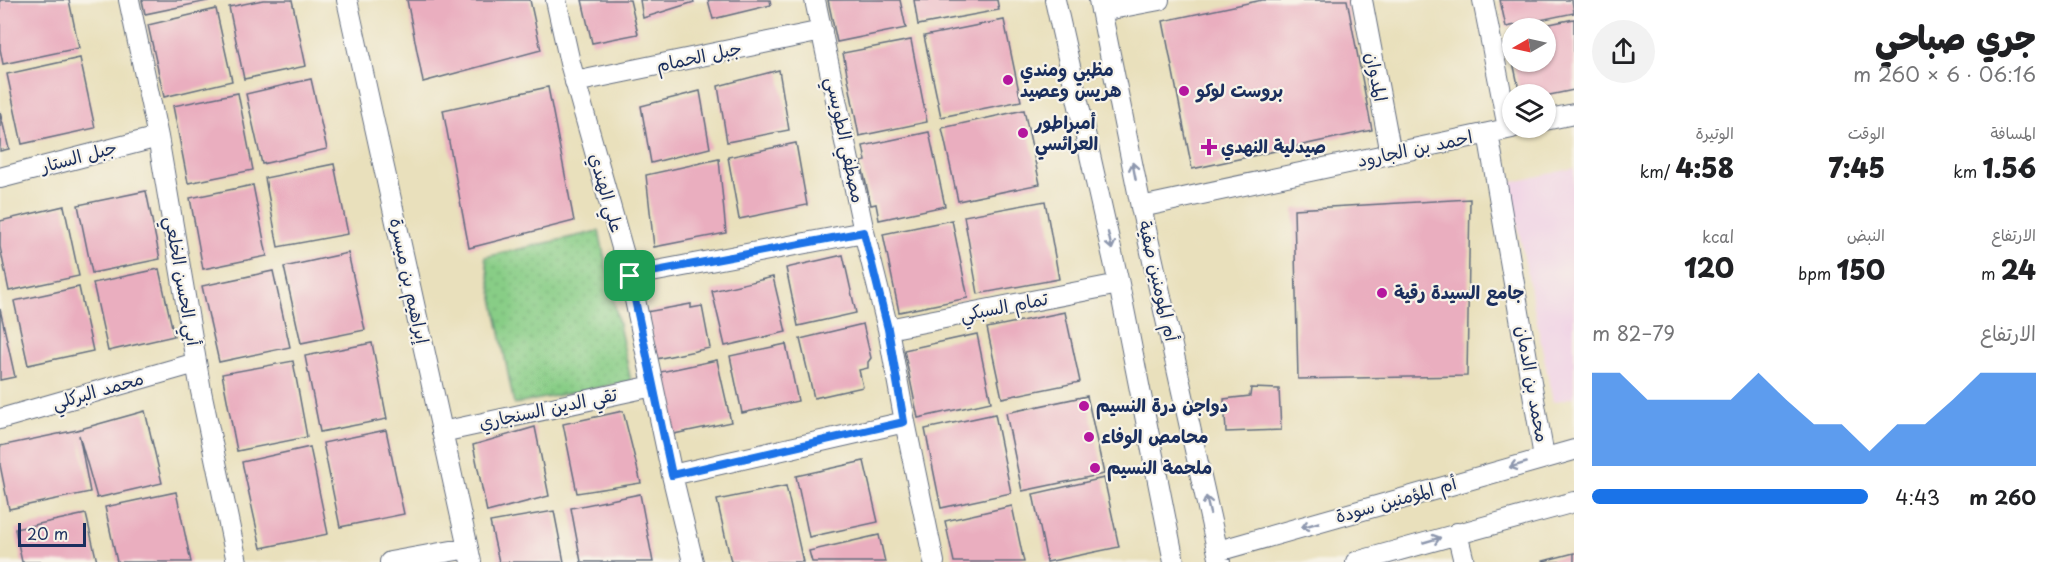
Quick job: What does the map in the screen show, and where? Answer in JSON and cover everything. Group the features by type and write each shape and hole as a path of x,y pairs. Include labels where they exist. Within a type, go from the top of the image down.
{"street":[{"name":"أبي الحسن الخلعي","path":"129,0 158,136 196,363 237,562"},
{"name":"إبراهيم بن ميسرة","path":"347,0 469,555"},
{"name":"علي الهندي","path":"556,0 575,82 630,276 693,562"},
{"name":"مصطفي الطويسي","path":"815,0 864,232 888,329 904,422 934,562"},
{"path":"1055,0 1119,284 1174,562"},
{"path":"1100,5 1159,0"},
{"name":"المدوان","path":"1362,0 1391,154"},
{"path":"1483,0 1502,90"},
{"name":"أم المومنين صفية","path":"1100,5 1141,207 1219,557"},
{"name":"جبل الحمام","path":"575,82 822,31"},
{"path":"1556,118 1574,114"},
{"name":"احمد بن الجارود","path":"1141,207 1502,130"},
{"name":"محمد بن الدمان","path":"1488,133 1544,457"},
{"name":"جبل الستار","path":"0,178 158,136"},
{"path":"630,276 864,232"},
{"name":"تمام السبكي","path":"888,329 1119,284"},
{"name":"محمد البركلي","path":"0,419 196,363"},
{"name":"تقي الدين السنجاري","path":"442,432 653,387"},
{"path":"672,475 904,422"},
{"name":"أم المؤمنين سودة","path":"1219,557 1544,457 1574,450"},
{"path":"1356,562 1574,502"},
{"path":"1457,533 1464,562"},
{"path":"390,562 469,555"}],"shaded area":[{"path":"1574,168 1574,397 1553,402 1509,183"}],"green space":[{"path":"599,231 631,381 514,404 485,257"}],"building":[{"path":"0,0 69,0 79,48 3,64 0,49"},
{"path":"142,0 208,0 208,1 145,14"},
{"path":"263,0 292,0 306,66 244,79 229,7"},
{"path":"407,0 530,0 541,50 423,82"},
{"path":"582,0 630,0 638,34 592,43"},
{"path":"640,0 693,0 694,2 643,18"},
{"path":"708,0 770,0 771,5 713,19"},
{"path":"828,0 900,0 906,28 837,42"},
{"path":"914,0 997,0 999,10 918,25"},
{"path":"1262,0 1347,0 1372,130 1192,169 1163,21"},
{"path":"1500,0 1572,0 1574,13 1550,18 1504,18"},
{"path":"216,9 232,81 164,97 148,25"},
{"path":"1574,19 1574,90 1556,94 1556,84 1518,84 1515,72 1556,72 1556,23"},
{"path":"1004,20 1021,101 941,117 924,36"},
{"path":"911,40 927,122 859,136 843,53"},
{"path":"80,58 95,128 22,144 7,74"},
{"path":"779,70 789,130 727,142 718,86"},
{"path":"311,79 327,149 262,164 246,94"},
{"path":"548,87 574,221 469,248 443,110"},
{"path":"700,91 710,148 651,163 641,106"},
{"path":"238,93 253,170 188,183 173,106"},
{"path":"1024,110 1040,184 958,201 942,128"},
{"path":"0,112 9,149 0,151"},
{"path":"929,132 945,206 879,220 876,204 871,205 861,162 866,161 863,146"},
{"path":"796,143 807,205 739,219 728,157"},
{"path":"719,159 726,233 654,247 646,175"},
{"path":"334,164 348,234 278,247 265,178"},
{"path":"253,185 267,256 203,269 190,198"},
{"path":"146,191 160,259 92,273 78,205"},
{"name":"جامع السيدة رقية","path":"1470,199 1467,376 1298,379 1294,209"},
{"path":"1045,201 1059,279 978,294 964,216"},
{"path":"64,206 79,276 9,291 0,247 0,221"},
{"path":"952,220 968,298 899,312 883,234"},
{"path":"348,253 365,330 301,343 284,267"},
{"path":"843,255 856,313 798,326 786,268"},
{"path":"159,269 174,336 108,351 93,283"},
{"path":"273,271 290,347 219,362 202,286"},
{"path":"773,277 786,332 725,346 712,291"},
{"path":"79,287 93,351 28,365 14,301"},
{"path":"691,304 691,308 702,306 710,348 656,359 646,312"},
{"path":"0,309 15,377 0,380"},
{"path":"1065,312 1080,382 1002,398 987,328"},
{"path":"863,324 871,358 868,368 859,370 863,387 814,398 800,339"},
{"path":"977,334 991,402 918,418 904,350"},
{"path":"372,343 387,419 320,432 305,356"},
{"path":"786,344 798,401 742,413 730,356"},
{"path":"717,360 731,422 669,435 656,373"},
{"path":"293,361 307,437 237,451 222,374"},
{"path":"1251,388 1279,389 1281,430 1226,432 1224,399 1250,396"},
{"path":"1087,396 1104,474 1022,491 1006,413"},
{"path":"145,411 162,483 97,498 79,435 90,492 9,509 0,465 0,446 77,430"},
{"path":"623,411 641,483 577,493 563,424"},
{"path":"995,414 1011,493 941,508 925,429"},
{"path":"535,427 549,496 487,512 473,445"},
{"path":"386,430 404,514 340,527 323,443"},
{"path":"310,447 328,534 261,548 242,462"},
{"path":"864,461 878,522 809,537 796,476"},
{"path":"1104,478 1119,547 1047,562 1033,494"},
{"path":"786,486 803,562 731,562 717,500"},
{"path":"176,492 191,562 117,562 105,507"},
{"path":"640,494 653,562 581,562 571,508"},
{"path":"1012,506 1024,562 954,562 945,521"},
{"path":"554,511 564,562 499,562 490,522"},
{"path":"86,514 97,562 22,562 15,529"},
{"path":"879,535 885,562 812,562 809,551"},
{"path":"1574,553 1574,562 1543,562 1543,561"}],"place":[{"name":"مظبي ومندي هريس وعصيد","path":"1008,80"},
{"name":"بروست لوكو","path":"1184,91"},
{"name":"أمبراطور العرائسي","path":"1023,133"},
{"name":"صيدلية النهدي","path":"1209,147"},
{"name":"جامع السيدة رقية","path":"1382,293"},
{"name":"دواجن درة النسيم","path":"1084,406"},
{"name":"محامص الوفاء","path":"1089,437"},
{"name":"ملحمة النسيم","path":"1095,468"}],"route":[{"path":"864,232 888,329 904,422 672,475 630,276 864,232"}]}
